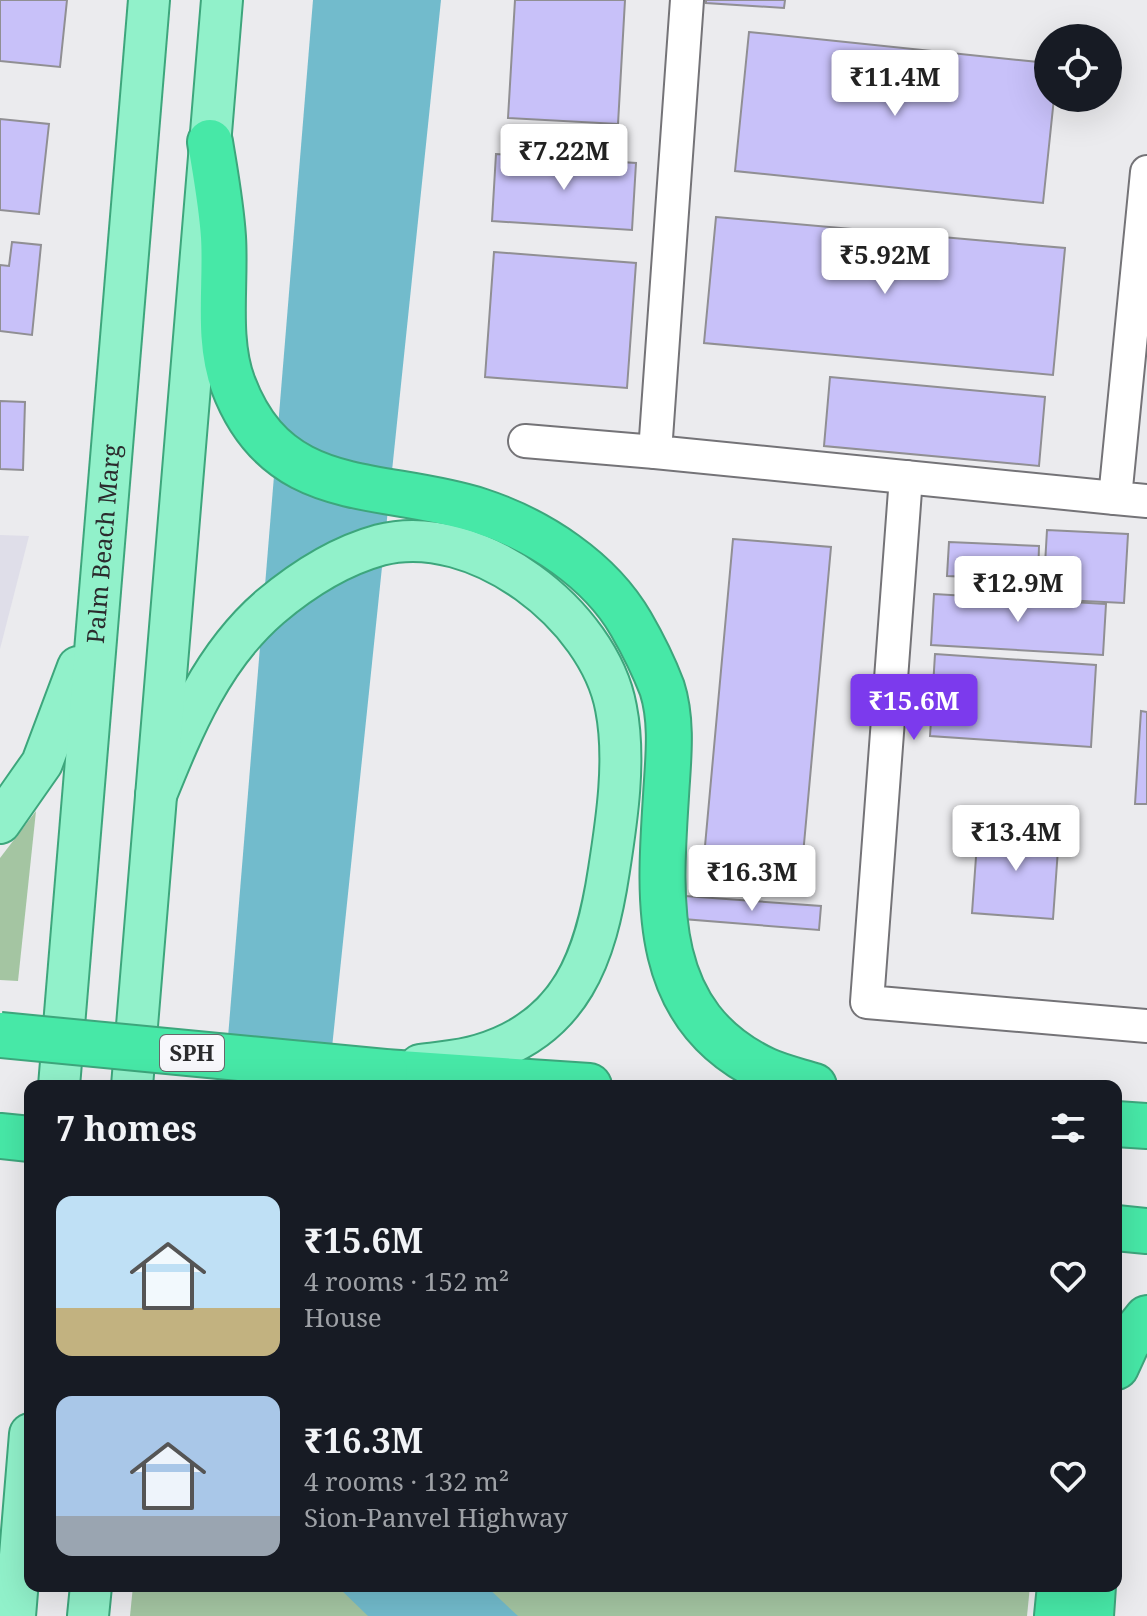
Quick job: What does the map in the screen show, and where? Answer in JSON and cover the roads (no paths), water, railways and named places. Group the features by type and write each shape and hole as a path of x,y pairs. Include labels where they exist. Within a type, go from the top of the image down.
{"highway":[{"path":"210,142 223,236 224,333 231,380 250,424 283,457 315,475 372,490 480,511 540,537 592,575 630,622 662,689 669,736 662,855 663,910 668,952 680,989 698,1017 725,1045 765,1070 796,1080"},
{"name":"SPH","path":"0,1035 385,1072 502,1080"},
{"path":"1122,1124 1147,1126"},
{"path":"0,1136 24,1138"},
{"path":"1122,1229 1147,1231"},
{"path":"1122,1354 1147,1318"},
{"path":"1057,1616 1059,1592"},
{"path":"1091,1616 1093,1592"}],"main road":[{"name":"Palm Beach Marg","path":"60,1080 149,0"},
{"path":"132,1080 222,0"},
{"path":"156,795 188,717 219,663 269,608 303,581 343,559 382,545 417,541 456,547 524,578 556,604 600,666 616,706 620,750 611,856 593,951 576,985 555,1012 524,1036 480,1055 385,1072"},
{"path":"0,823 42,763 69,699 101,584"},
{"path":"15,1616 24,1507"},
{"path":"88,1616 90,1592"}],"street":[{"path":"655,452 687,0"},
{"path":"525,441 1131,500 1147,172"},
{"path":"906,477 867,1002 1147,1026"}],"water":[{"path":"313,0 441,0 329,1080 224,1080"},
{"path":"343,1592 492,1592 518,1616 368,1616"}]}
